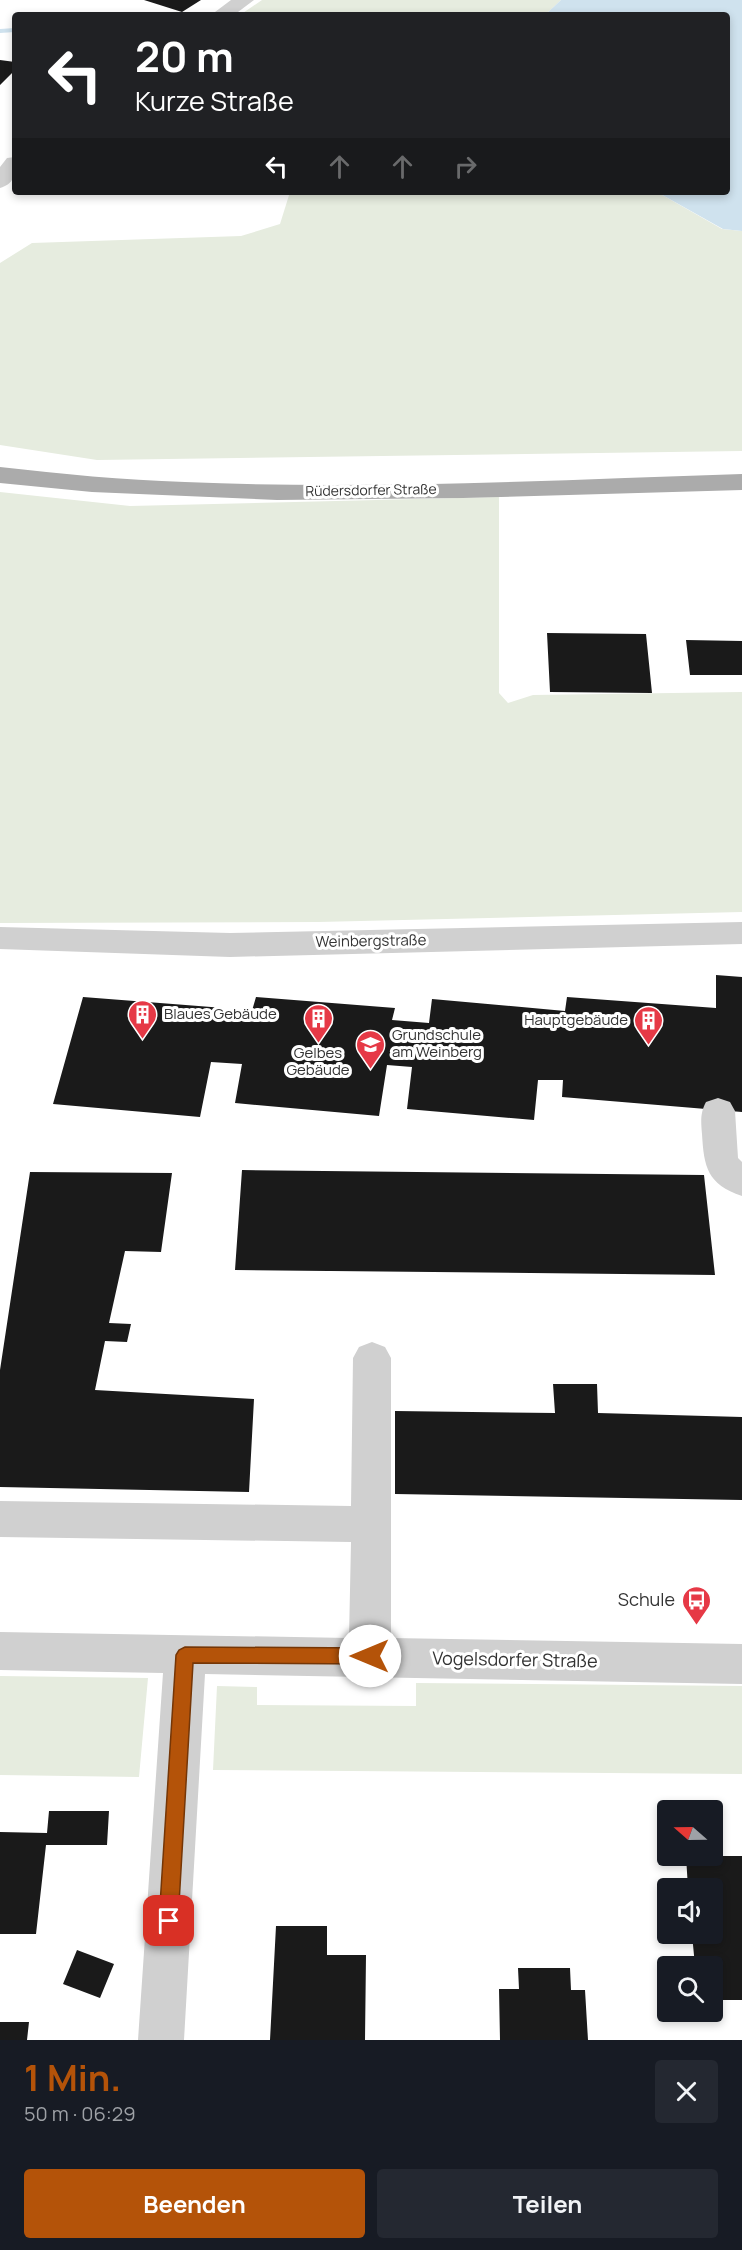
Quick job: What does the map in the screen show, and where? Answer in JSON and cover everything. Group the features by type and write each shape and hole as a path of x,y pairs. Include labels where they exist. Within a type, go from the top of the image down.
{"main road":[{"name":"Rüdersdorfer Straße","path":"0,475 144,490 247,492 742,482"}],"street":[{"path":"226,12 244,0"},
{"path":"0,181 12,167"},
{"name":"Weinbergstraße","path":"0,938 230,945 742,933"},
{"path":"717,1111 721,1164 742,1182"},
{"path":"370,1656 372,1358"},
{"path":"0,1519 343,1525 370,1522"},
{"name":"Vogelsdorfer Straße","path":"0,1651 742,1664"},
{"path":"161,2040 185,1655"}],"shaded area":[{"path":"262,0 561,0 548,12 244,12"},
{"path":"289,195 662,195 722,229 742,231 742,451 97,460 0,445 0,263 32,243 241,236 280,224"},
{"path":"0,492 130,506 499,497 499,693 508,703 533,695 742,692 742,912 318,922 0,923"},
{"path":"0,1676 148,1678 139,1777 0,1775"},
{"path":"416,1683 742,1686 742,1774 213,1770 217,1686 257,1687 257,1705 416,1706"}],"water":[{"path":"561,0 742,0 742,231 723,229 662,195 730,195 730,12 548,12"}],"building":[{"path":"144,0 201,0 182,12"},
{"path":"0,60 12,62 12,73 0,85"},
{"path":"547,633 646,634 652,693 550,692"},
{"path":"686,640 742,641 742,675 690,675"},
{"path":"716,975 742,977 742,1112 562,1097 563,1080 538,1080 534,1120 407,1109 412,1067 387,1065 379,1116 235,1103 242,1064 211,1062 200,1117 53,1104 83,997 224,1008 221,1019 249,1021 256,997 395,1008 392,1020 429,1023 432,999 565,1011 567,997 716,1008"},
{"path":"242,1170 704,1175 715,1275 235,1270"},
{"path":"30,1172 172,1173 161,1252 125,1251 109,1323 131,1324 127,1342 105,1341 95,1390 254,1399 249,1492 0,1487 0,1370"},
{"path":"553,1384 597,1384 598,1413 742,1417 742,1500 395,1494 395,1411 555,1413"},
{"path":"49,1811 109,1811 107,1845 46,1845 36,1934 0,1934 0,1832 47,1833"},
{"path":"723,1856 742,1856 742,2000 723,2000 723,1956 694,1956 693,1944 723,1944 723,1878 687,1878 687,1866 723,1866"},
{"path":"276,1926 327,1926 327,1955 366,1955 365,2040 270,2040"},
{"path":"77,1950 114,1964 100,1998 63,1984"},
{"path":"518,1968 570,1968 571,1990 585,1990 588,2040 500,2040 499,1989 519,1989"},
{"path":"0,2022 29,2022 27,2040 0,2040"}],"waterway":[{"path":"0,31 12,30"}],"place":[{"name":"Blaues Gebäude","path":"143,1040"},
{"name":"Gelbes Gebäude","path":"318,1044"},
{"name":"Hauptgebäude","path":"649,1046"},
{"name":"Grundschule am Weinberg","path":"371,1070"},
{"name":"Schule","path":"696,1626"}],"route":[{"path":"169,1921 185,1655 370,1656"}]}
